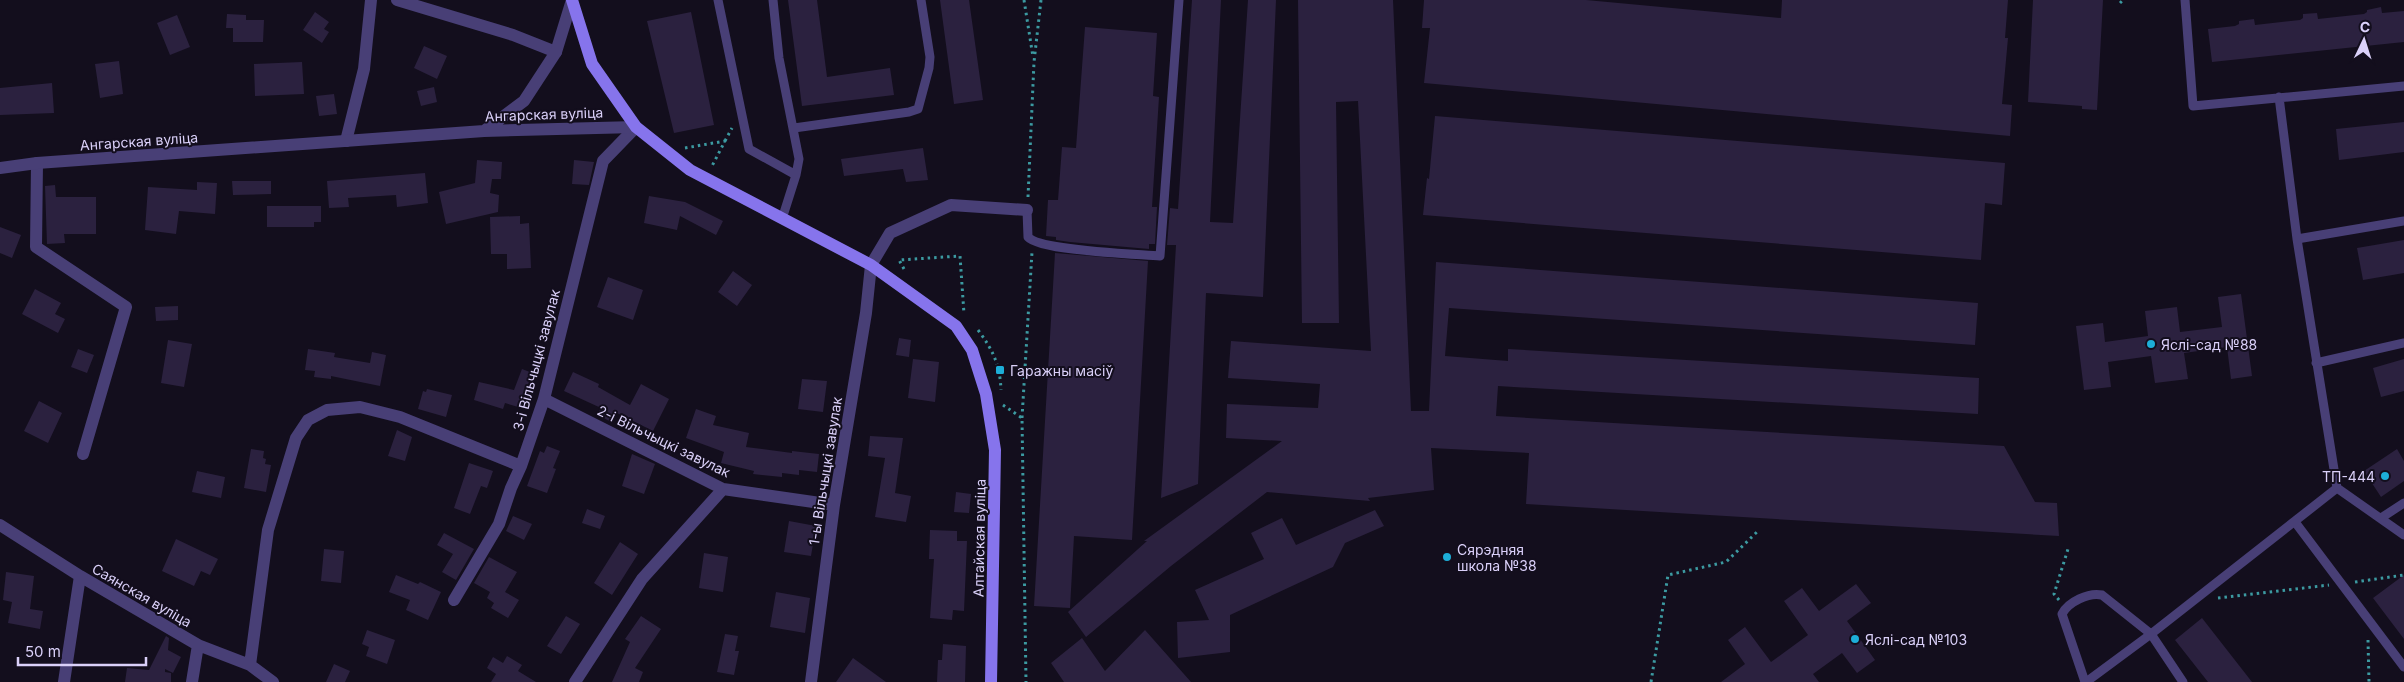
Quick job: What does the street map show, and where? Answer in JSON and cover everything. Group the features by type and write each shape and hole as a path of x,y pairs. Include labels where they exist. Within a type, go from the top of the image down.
{"main road":[{"path":"572,0 592,64 636,127 690,170 871,265 956,326 972,350 986,394"},
{"name":"Алтайская вуліца","path":"986,394 995,450 991,682"}],"street":[{"path":"346,141 364,69 372,0"},
{"path":"397,0 513,35 556,52"},
{"path":"484,131 524,101 556,52 572,0"},
{"name":"Ангарская вуліца","path":"0,168 37,163 484,131 636,127"},
{"name":"3-і Вільчыцкі завулак","path":"454,600 499,524 544,399 603,161 636,127"},
{"path":"37,163 36,247 126,307 83,454"},
{"path":"871,265 890,233 951,205 1027,210"},
{"name":"1-ы Вільчыцкі завулак","path":"811,682 834,505 866,312 871,265"},
{"name":"2-і Вільчыцкі завулак","path":"544,399 724,489 834,505"},
{"path":"250,666 268,530 296,438 308,420 327,410 360,407 400,417 521,466"},
{"path":"575,682 642,579 724,489"},
{"name":"Саянская вуліца","path":"0,525 80,576 198,645 250,666 273,682"},
{"path":"64,682 80,576"},
{"path":"192,682 198,645"}],"lane":[{"path":"718,0 749,149 796,174"},
{"path":"773,0 779,58 799,159 782,219"},
{"path":"794,128 918,109 930,57 921,0"},
{"path":"1027,210 1026,231 1032,242 1105,252 1160,256 1179,0"},
{"path":"2185,0 2193,106 2404,86"},
{"path":"2279,97 2297,239 2337,488 2404,535"},
{"path":"2297,239 2404,220"},
{"path":"2316,363 2404,343"},
{"path":"2183,682 2151,634 2102,595 2090,594 2065,609 2062,619 2086,682 2151,634 2337,488"},
{"path":"2381,518 2404,502"},
{"path":"2295,522 2404,667"}],"path":[{"path":"1024,0 1034,62"},
{"path":"1027,210 1034,62 1041,0"},
{"path":"683,148 725,141 710,170 705,168"},
{"path":"1026,682 1022,418 1032,242"},
{"path":"880,250 899,260"},
{"path":"960,256 964,315"},
{"path":"986,394 1022,418"},
{"path":"1651,682 1668,575 1726,562 1758,531"},
{"path":"2065,609 2054,594 2068,549"},
{"path":"2193,601 2404,575"},
{"path":"2368,619 2369,682"}],"building":[{"path":"788,0 817,0 827,77 890,68 894,95 802,106"},
{"path":"940,0 969,0 983,100 954,104"},
{"path":"1192,0 1221,0 1210,222 1233,223 1248,0 1276,0 1263,297 1206,293 1198,484 1161,498 1176,245 1167,245 1170,208 1178,209"},
{"path":"1298,0 1393,0 1411,411 1429,411 1436,262 1978,303 1975,345 1449,308 1445,356 1508,361 1508,349 1979,378 1978,414 1498,386 1496,416 2004,446 2035,502 2057,503 2059,536 1526,504 1529,453 1431,448 1434,490 1368,498 1370,501 1267,492 1171,566 1086,637 1068,612 1147,541 1144,541 1282,441 1226,438 1227,404 1318,408 1320,384 1228,378 1231,341 1371,351 1358,101 1336,102 1339,323 1302,323"},
{"path":"1424,0 1586,0 1781,18 1782,0 2008,0 2005,38 2008,38 2002,104 2012,105 2010,136 1424,83 1430,28 1422,28"},
{"path":"2033,0 2103,0 2097,110 2082,109 2082,106 2028,102"},
{"path":"2381,7 2382,13 2404,11 2404,42 2212,62 2208,29 2235,26 2239,24 2239,21 2254,19 2255,25 2300,20 2303,18 2303,14 2317,13 2318,19 2364,14 2367,10"},
{"path":"315,12 329,22 324,29 329,32 322,43 303,30"},
{"path":"691,12 714,125 674,133 647,21"},
{"path":"227,14 246,15 246,20 264,20 263,42 233,42 233,28 226,28"},
{"path":"177,15 190,47 170,55 157,23"},
{"path":"1085,27 1157,33 1153,96 1159,97 1152,207 1157,207 1155,244 1149,244 1149,249 1070,242 1046,236 1048,200 1058,200 1062,147 1076,148"},
{"path":"424,46 447,56 437,79 414,68"},
{"path":"119,61 123,94 100,98 95,64"},
{"path":"302,62 304,94 255,96 254,64"},
{"path":"52,83 54,113 0,115 0,88"},
{"path":"434,87 437,102 421,106 417,91"},
{"path":"334,94 337,114 319,116 316,96"},
{"path":"1435,116 2005,163 2002,205 1985,203 1981,260 1423,215 1427,178 1429,179"},
{"path":"2404,122 2404,152 2339,160 2336,129"},
{"path":"923,148 928,180 906,182 903,169 844,176 841,159"},
{"path":"477,160 502,162 501,179 492,179 490,193 499,195 498,212 446,224 439,192 475,183"},
{"path":"574,160 594,162 589,185 572,184"},
{"path":"425,173 428,203 397,207 396,195 348,198 349,207 329,208 327,181"},
{"path":"232,181 271,181 271,194 233,195"},
{"path":"197,182 217,183 215,214 179,211 176,234 145,230 148,187 197,190"},
{"path":"55,185 56,197 96,197 96,234 64,234 65,243 47,244 45,186"},
{"path":"649,196 685,202 723,221 716,235 680,216 677,230 644,223"},
{"path":"267,206 321,206 321,222 314,222 314,227 267,227"},
{"path":"520,216 520,224 529,223 531,268 507,269 507,254 491,254 490,217"},
{"path":"0,227 21,235 12,258 0,253"},
{"path":"2404,240 2404,273 2363,280 2357,248"},
{"path":"1055,253 1148,261 1132,540 1074,536 1070,608 1034,606"},
{"path":"733,271 752,285 737,306 718,292"},
{"path":"608,277 643,290 633,320 597,307"},
{"path":"35,289 61,303 55,314 65,319 58,333 22,314"},
{"path":"2241,294 2252,376 2231,379 2227,347 2184,353 2188,379 2155,383 2151,356 2108,362 2111,387 2084,390 2076,326 2103,323 2105,342 2148,336 2145,311 2177,307 2180,332 2222,327 2218,297"},
{"path":"178,306 178,320 156,321 155,307"},
{"path":"899,338 911,340 909,357 896,355"},
{"path":"168,340 192,344 184,387 161,383"},
{"path":"78,349 94,355 87,373 71,367"},
{"path":"308,349 335,353 334,357 370,363 372,352 386,355 380,386 331,376 331,379 314,377 315,371 305,370"},
{"path":"913,359 939,362 935,402 908,398"},
{"path":"2404,359 2404,391 2381,397 2373,368"},
{"path":"522,369 535,374 525,409 505,403 503,409 474,400 479,382 514,390"},
{"path":"573,372 599,384 598,387 630,405 641,384 669,399 653,431 615,412 609,421 597,414 601,408 564,391"},
{"path":"802,379 827,381 823,412 798,409"},
{"path":"427,389 452,395 446,417 418,409 423,391 426,392"},
{"path":"39,401 62,413 48,443 24,431"},
{"path":"696,409 716,416 713,425 749,433 746,447 792,453 792,451 819,454 817,472 799,470 799,475 782,473 782,477 753,474 754,471 721,463 724,452 686,438"},
{"path":"397,430 412,437 405,461 388,456"},
{"path":"870,436 903,438 895,493 911,496 906,522 875,517 885,458 868,456"},
{"path":"547,446 560,451 553,468 556,469 547,493 527,486 540,451 544,453"},
{"path":"251,449 264,451 263,458 266,459 265,464 271,465 266,492 244,488"},
{"name":"ТП-444","path":"2397,449 2404,461 2404,481 2381,497 2364,471"},
{"path":"632,454 655,464 644,494 622,486"},
{"path":"469,463 493,471 487,488 481,486 470,514 454,508"},
{"path":"197,471 225,477 221,498 192,492"},
{"path":"956,492 971,494 969,513 954,512"},
{"path":"587,509 605,516 600,529 582,523"},
{"path":"1375,510 1384,526 1345,543 1333,567 1230,615 1230,652 1178,658 1177,622 1209,620 1195,590 1264,559 1251,533 1282,518 1296,545"},
{"path":"513,516 532,524 524,540 506,531"},
{"path":"789,521 816,526 811,556 784,552"},
{"path":"930,530 957,531 957,541 967,541 964,611 953,610 952,620 930,618 934,559 929,559"},
{"path":"444,533 474,549 456,580 442,572 453,554 437,545"},
{"path":"176,539 218,559 210,575 201,571 194,586 162,571"},
{"path":"620,542 638,554 612,595 594,583"},
{"path":"324,549 344,551 341,583 321,581"},
{"path":"704,553 728,557 723,592 699,588"},
{"path":"489,557 517,572 505,592 519,600 508,618 491,608 494,603 487,598 490,592 474,583"},
{"path":"6,572 34,576 30,609 43,611 40,629 8,623 12,602 3,600"},
{"path":"396,575 418,584 420,582 441,592 428,620 406,610 410,600 389,592"},
{"path":"2404,575 2404,639 2373,598"},
{"path":"1856,584 1871,603 1847,621 1875,660 1857,673 1842,653 1813,674 1819,682 1721,682 1745,664 1728,640 1745,627 1771,662 1808,635 1784,601 1802,588 1819,611"},
{"path":"776,592 810,598 805,633 770,627"},
{"path":"566,616 580,624 561,654 547,646"},
{"path":"641,616 661,629 635,668 643,672 639,682 612,682 630,642 625,639"},
{"path":"2202,618 2252,682 2208,682 2175,640"},
{"path":"367,630 395,640 387,664 366,656 369,647 362,644"},
{"path":"1145,630 1191,682 1064,682 1051,663 1082,638 1105,671"},
{"path":"725,634 738,636 735,651 739,651 734,675 717,672"},
{"path":"166,636 169,638 168,650 181,657 173,673 165,669 165,672 171,673 171,682 125,682 127,668 149,670"},
{"path":"943,644 966,646 965,682 937,682 938,660 942,660"},
{"path":"507,656 522,665 518,671 536,682 491,682 496,674 487,668 493,657 503,663"},
{"path":"853,658 886,682 836,682"},
{"path":"334,664 350,671 345,682 326,682"}],"place":[{"name":"Яслі-сад №88","path":"2151,344"},
{"name":"Гаражны масіў","path":"1000,370"},
{"name":"ТП-444","path":"2385,476"},
{"name":"Сярэдняя школа №38","path":"1447,557"},
{"name":"Яслі-сад №103","path":"1855,639"}]}
